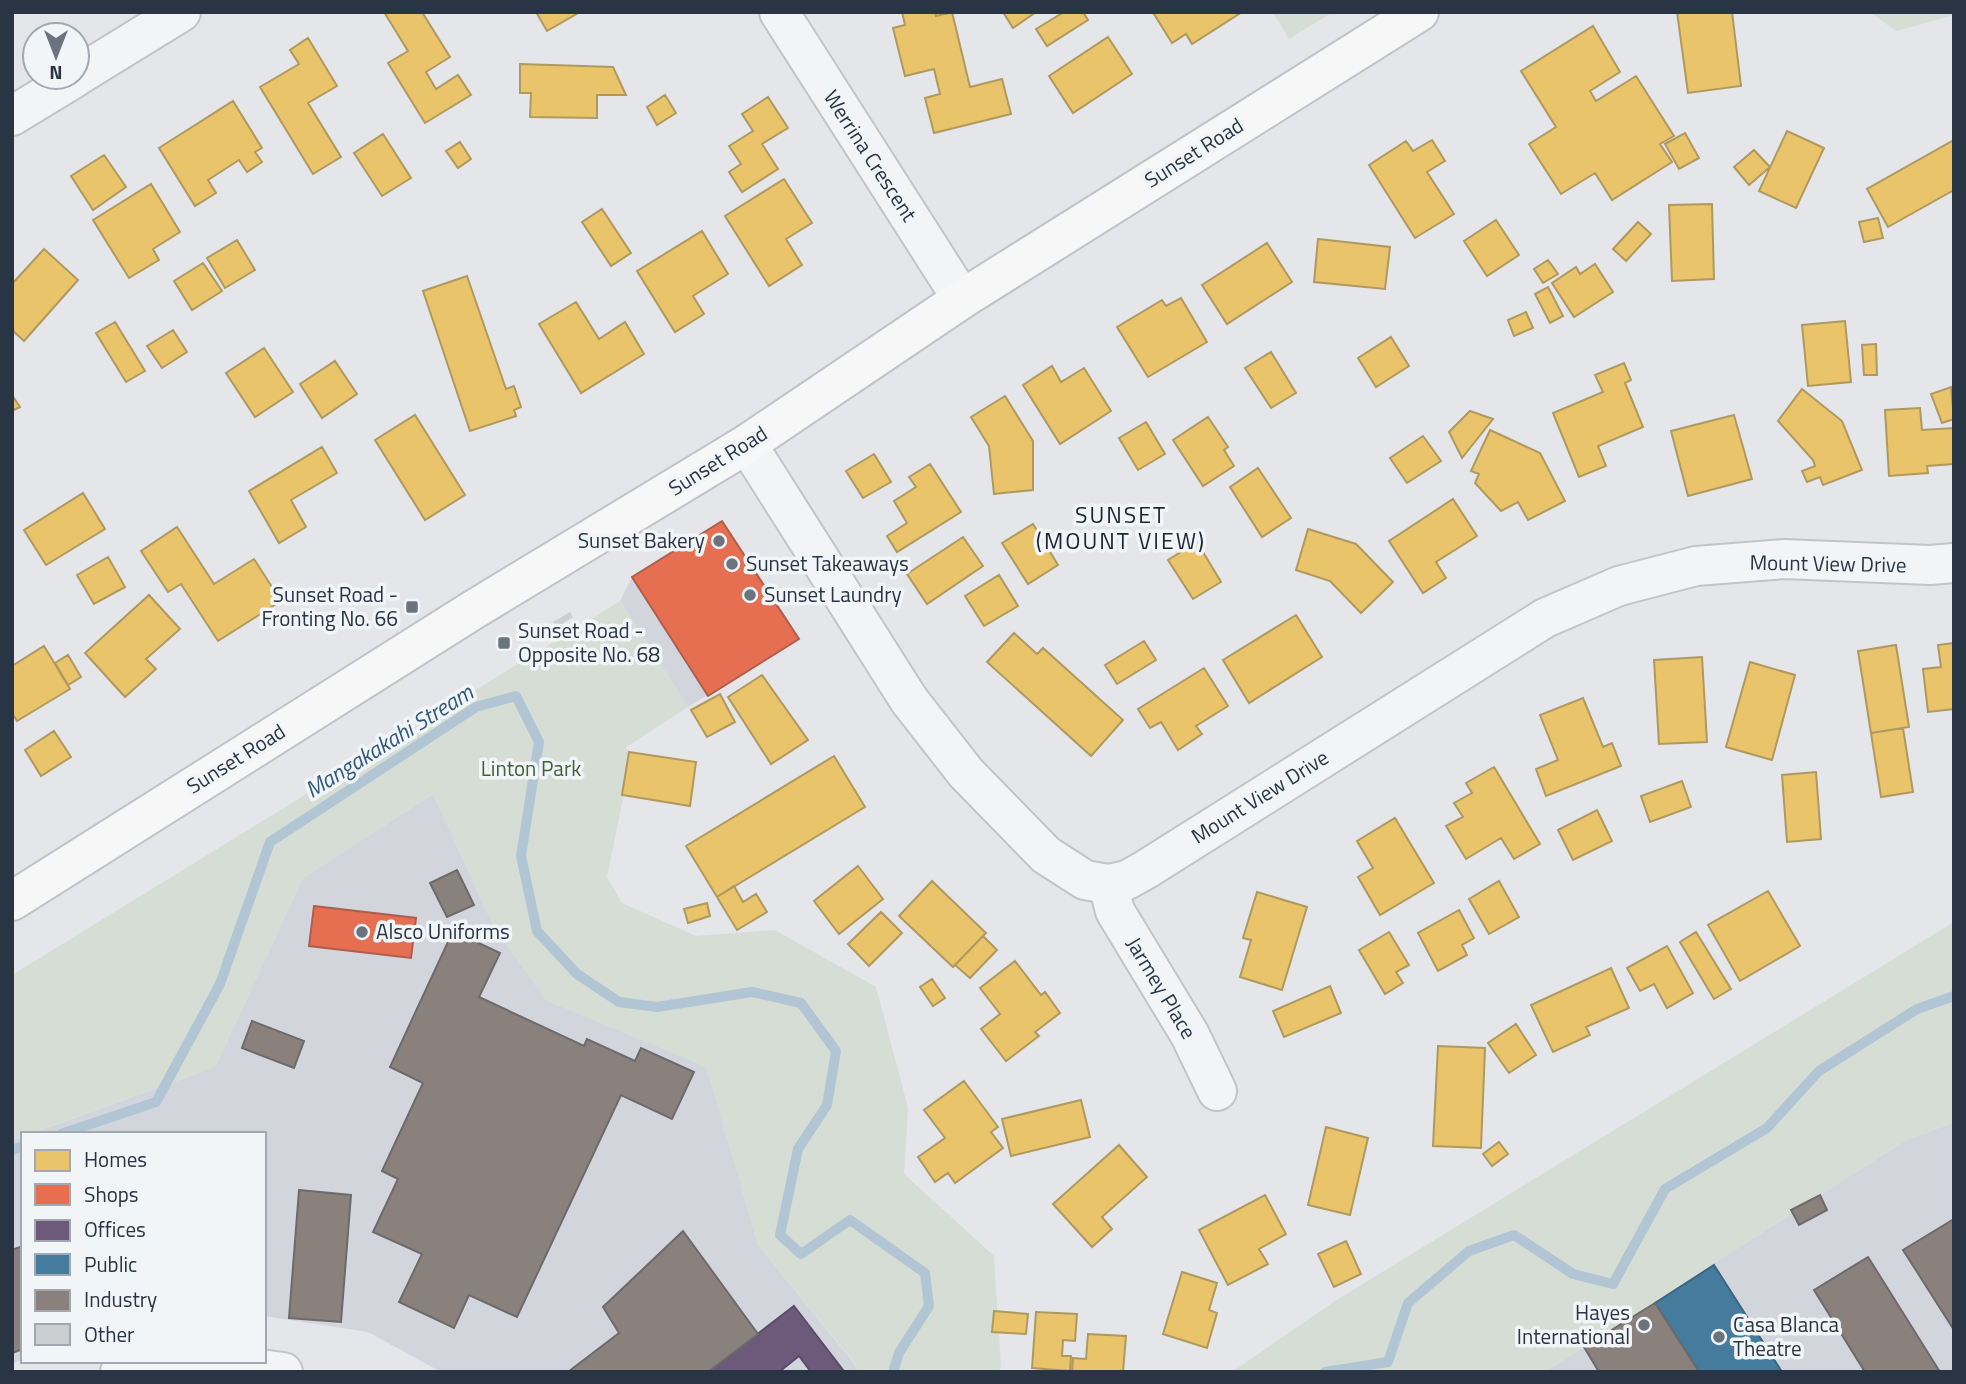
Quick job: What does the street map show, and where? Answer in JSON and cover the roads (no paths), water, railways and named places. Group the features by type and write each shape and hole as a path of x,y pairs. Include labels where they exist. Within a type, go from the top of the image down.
{"main road":[{"name":"Sunset Road","path":"12,901 473,610 747,444 962,299 1419,12"}],"street":[{"path":"91,68 181,12"},
{"name":"Werrina Crescent","path":"779,12 962,299"},
{"path":"12,116 53,91"},
{"path":"747,444 909,699 966,773 1046,855 1085,880 1108,884"},
{"name":"Mount View Drive","path":"1108,884 1127,880 1145,870 1545,618 1619,586 1696,566 1784,559 1930,565 1954,563"},
{"name":"Jarmey Place","path":"1108,884 1115,911 1191,1035 1217,1091"},
{"path":"120,1372 197,1363"},
{"path":"214,1363 283,1372"}],"waterway":[{"name":"Mangakakahi Stream","path":"67,1132 156,1102 220,984 270,842 476,707 516,696 539,742 521,856 537,931 577,974 619,1002 657,1007 752,992 801,1003 836,1051 827,1105 798,1149 780,1235 801,1254 850,1220 925,1273 929,1306 899,1353 893,1372"},
{"name":"Mangakakahi Stream","path":"1325,1372 1388,1362 1408,1303 1469,1251 1514,1235 1573,1274 1613,1284 1665,1189 1767,1128 1819,1071 1917,1009 1954,996"},
{"name":"Mangakakahi Stream","path":"12,1150 21,1147"}],"place":[{"name":"Sunset Bakery","path":"719,541"},
{"name":"Sunset Takeaways","path":"732,564"},
{"name":"Sunset Laundry","path":"750,595"},
{"name":"Sunset Road - Fronting No. 66","path":"412,607"},
{"name":"Sunset Road - Opposite No. 68","path":"504,643"},
{"name":"Alsco Uniforms","path":"362,932"},
{"name":"Hayes International","path":"1644,1325"},
{"name":"Casa Blanca Theatre","path":"1719,1337"}],"district":[{"name":"SUNSET (MOUNT VIEW)","path":"1121,528"}],"park label":[{"name":"Linton Park","path":"531,769"}]}
